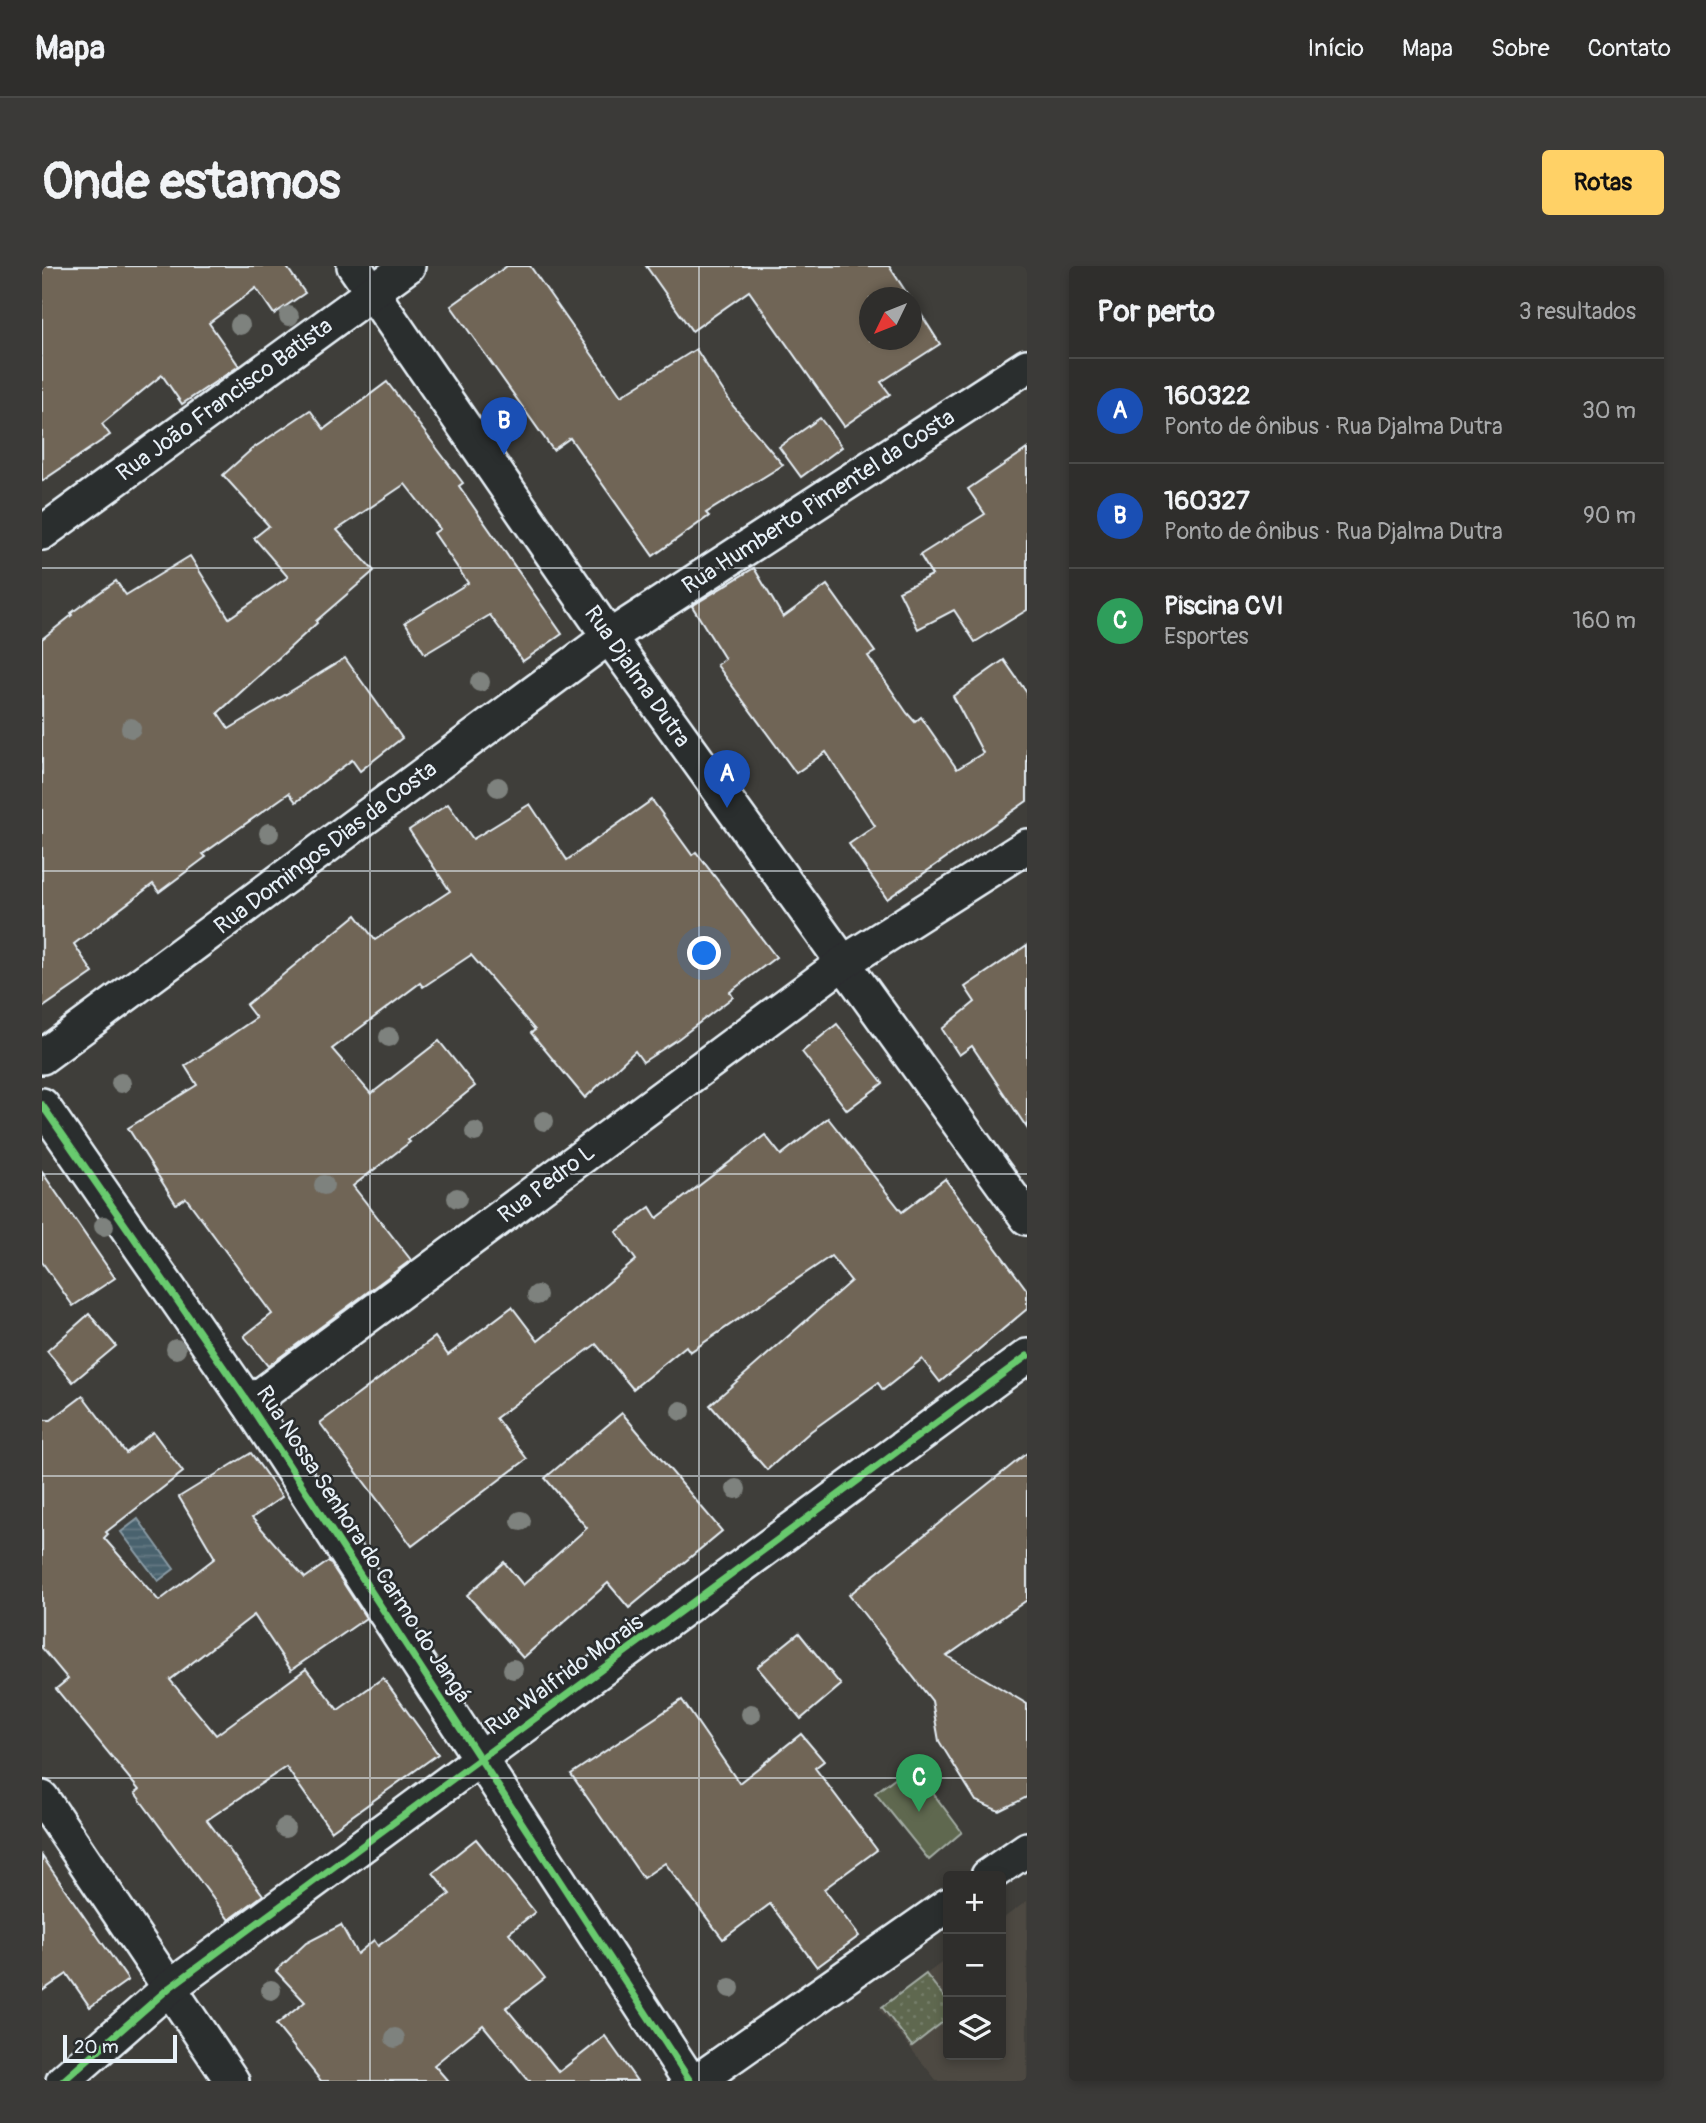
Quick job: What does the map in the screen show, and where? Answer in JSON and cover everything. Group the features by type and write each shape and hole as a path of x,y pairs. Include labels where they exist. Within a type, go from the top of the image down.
{"street":[{"name":"Rua João Francisco Batista","path":"42,533 363,278 408,266"},
{"name":"Rua Djalma Dutra","path":"363,278 609,637 1027,1217"},
{"name":"Rua Humberto Pimentel da Costa","path":"609,637 1027,366"},
{"name":"Rua Domingos Dias da Costa","path":"42,1057 609,637"},
{"name":"Rua Pedro L","path":"249,1404 843,963 1027,846"},
{"name":"Rua Nossa Senhora do Carmo do Jangá","path":"42,1105 249,1404 482,1757 690,2081"},
{"name":"Rua Walfrido Morais","path":"63,2081 169,1988 1027,1356"},
{"path":"42,1798 232,2081"},
{"path":"995,1871 1027,1849"},
{"path":"697,2081 943,1909"}],"shaded area":[{"path":"1027,1901 1027,2081 937,2081 879,2009 943,1962 943,2060 1006,2060 1006,1916"}],"green space":[{"path":"912,1765 962,1832 929,1860 875,1793"},
{"path":"926,1974 943,1996 943,2022 912,2046 882,2007"}],"water":[{"path":"138,1519 174,1569 158,1581 121,1532"}],"building":[{"path":"42,266 286,266 305,293 274,314 256,288 209,323 239,366 182,404 162,375 102,424 110,435 42,481"},
{"path":"507,266 530,266 621,396 696,349 733,406 783,465 706,513 709,516 653,556 570,438 553,450 451,306"},
{"path":"646,266 889,266 903,287 859,287 859,350 922,350 922,316 940,344 881,382 890,394 844,426 749,291 692,331"},
{"path":"387,382 463,483 459,486 562,634 523,661 490,615 425,654 405,622 468,583 434,533 440,529 405,484 337,530 374,571 218,713 229,729 345,658 402,738 360,771 352,760 296,802 289,793 203,854 206,857 159,892 153,884 74,944 93,973 42,1008 42,639 72,615 71,613 116,581 126,595 190,556 229,618 288,577 254,538 269,526 223,475 252,449 310,410 324,429"},
{"path":"820,418 842,447 801,477 779,447"},
{"path":"1027,449 1027,610 975,642 954,610 918,629 899,591 932,575 920,555 985,514 968,489"},
{"path":"754,568 783,617 827,585 875,652 868,656 907,713 915,722 921,717 957,769 983,753 953,696 1004,660 1027,693 1027,801 887,899 849,844 875,826 826,752 796,773 717,665 725,659 692,606"},
{"path":"652,800 692,855 696,852 776,957 730,992 733,997 678,1039 643,1062 635,1051 585,1098 531,1033 535,1030 471,955 423,987 420,983 332,1049 371,1094 439,1041 475,1086 408,1140 410,1142 353,1186 411,1260 268,1366 244,1336 272,1314 186,1198 176,1204 128,1128 197,1085 185,1066 256,1018 246,1005 356,915 375,940 450,891 409,830 448,804 473,839 530,804 567,860"},
{"path":"1027,945 1027,1128 972,1046 959,1055 942,1029 975,1002 965,987"},
{"path":"837,1024 883,1083 847,1110 802,1052"},
{"path":"828,1118 902,1212 945,1179 1027,1290 1027,1309 940,1382 922,1359 883,1390 878,1383 811,1431 767,1470 710,1405 851,1281 831,1256 690,1352 686,1346 633,1389 596,1344 496,1418 527,1459 412,1546 320,1423 435,1337 448,1355 512,1307 538,1341 636,1260 616,1232 650,1207 657,1218 765,1135 781,1155"},
{"path":"42,1172 115,1278 73,1306 42,1262"},
{"path":"89,1314 116,1346 73,1382 47,1351"},
{"path":"83,1396 126,1453 153,1432 183,1472 106,1532 108,1534 104,1538 159,1601 215,1558 179,1497 251,1453 282,1497 252,1518 305,1578 329,1561 366,1618 291,1670 254,1615 170,1680 216,1735 306,1669 338,1710 383,1678 438,1754 331,1831 286,1767 207,1820 263,1895 229,1920 135,1793 139,1790 56,1689 68,1679 42,1648 42,1420 51,1420"},
{"path":"622,1413 722,1531 629,1608 608,1583 523,1658 467,1595 504,1562 523,1585 587,1528 545,1478"},
{"path":"1027,1453 1027,1600 947,1656 1027,1704 1027,1797 999,1811 976,1801 939,1741 932,1701 849,1595"},
{"path":"799,1633 841,1685 801,1719 757,1667"},
{"path":"682,1700 739,1783 801,1734 824,1761 815,1768 877,1850 824,1889 859,1936 817,1967 770,1904 723,1939 665,1863 643,1878 571,1774"},
{"path":"476,1839 535,1912 509,1933 545,1978 506,2008 559,2072 605,2036 637,2081 529,2081 483,2025 434,2065 448,2081 321,2081 276,2025 305,2002 276,1971 306,1943 341,1925 357,1954 374,1940 378,1946 450,1894 433,1873"},
{"path":"42,1856 128,1980 90,2007 67,1974 42,1991"}],"cycle path":[{"path":"42,1105 249,1404 690,2081"},
{"path":"63,2081 169,1988 1027,1356"}],"place":[{"name":"160327","path":"504,455"},
{"name":"160322","path":"727,808"},
{"name":"Piscina CVI","path":"919,1812"}]}
